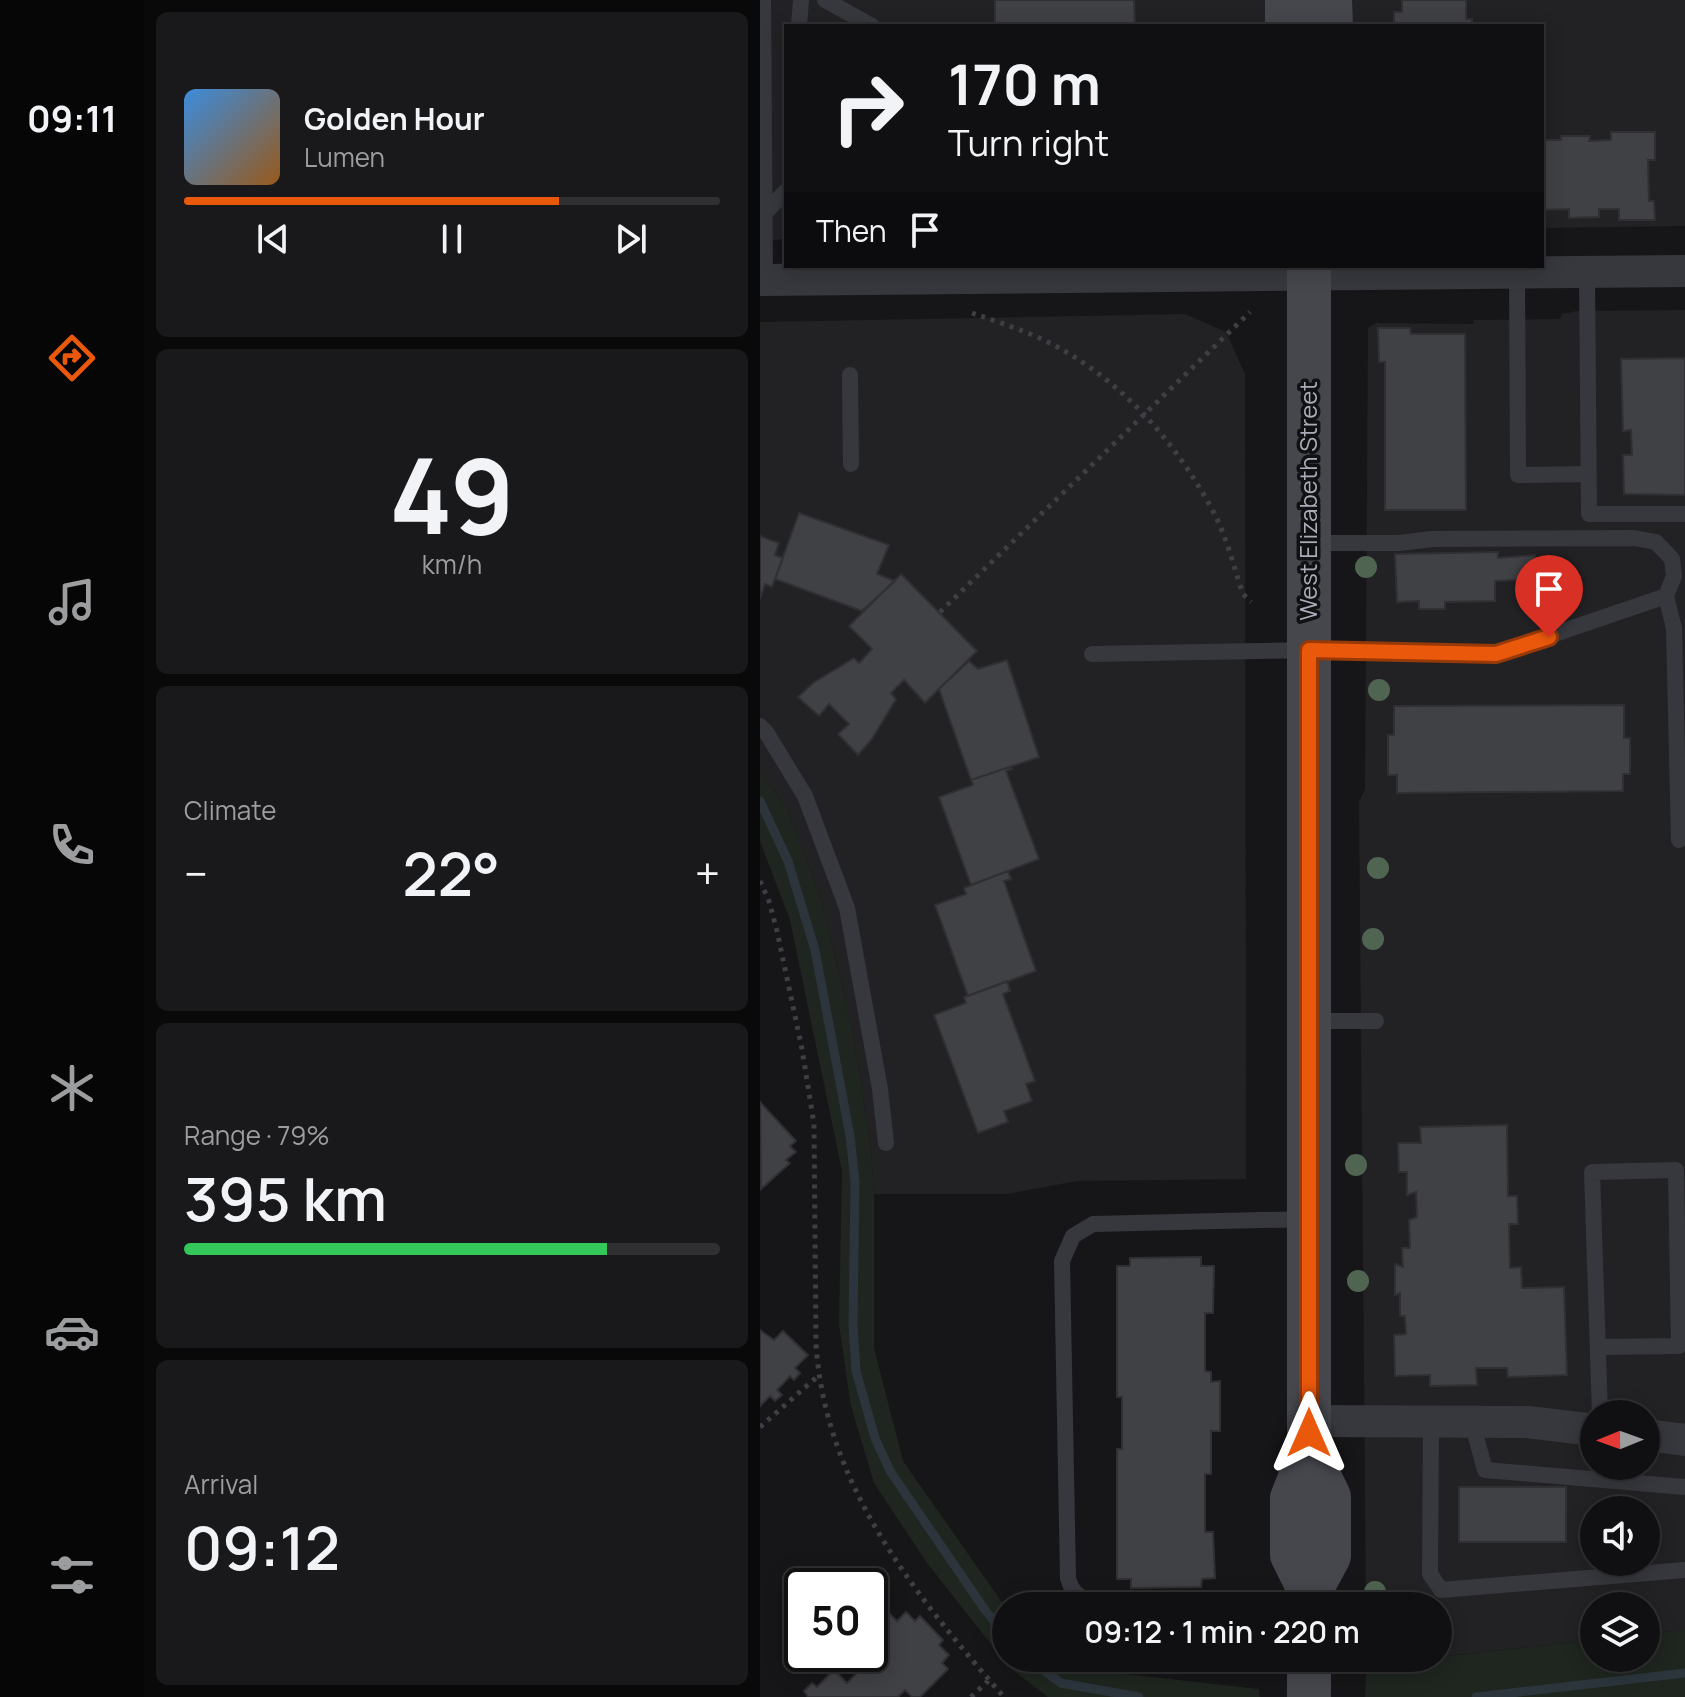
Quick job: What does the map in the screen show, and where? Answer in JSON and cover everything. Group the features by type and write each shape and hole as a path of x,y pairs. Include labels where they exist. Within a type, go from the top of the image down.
{"main road":[{"path":"1287,0 1287,24"},
{"path":"1330,0 1331,24"},
{"name":"West Elizabeth Street","path":"1306,1592 1292,1555 1292,1498 1309,1438 1309,271"},
{"path":"1309,1672 1309,1697"}],"street":[{"path":"762,280 1309,271 1685,271"},
{"path":"1309,1438 1431,1422 1528,1422 1580,1428"},
{"path":"1660,1437 1685,1440"}],"lane":[{"path":"762,280 763,0"},
{"path":"799,24 801,0"},
{"path":"825,0 868,24"},
{"path":"763,215 784,193"},
{"path":"1587,272 1589,514 1685,514"},
{"path":"1517,273 1518,475 1588,474"},
{"path":"850,375 851,464"},
{"path":"1309,543 1634,538 1656,542 1672,559 1674,576 1666,596 1674,628 1679,840"},
{"path":"1092,654 1309,650 1496,654 1666,596"},
{"path":"760,726 805,796 847,908 880,1089 886,1143"},
{"path":"1309,1021 1376,1021"},
{"path":"1598,1347 1679,1346 1676,1170 1592,1172 1600,1400"},
{"path":"1074,1592 1068,1578 1062,1261 1073,1236 1093,1224 1309,1219"},
{"path":"1431,1422 1430,1574 1441,1590 1685,1570"},
{"path":"1472,1422 1485,1470 1685,1487"}],"path":[{"path":"940,612 1250,312"},
{"path":"972,313 1037,337 1100,374 1144,413 1176,450 1216,516 1243,594 1251,602"},
{"path":"760,881 777,931 814,1124 813,1240 818,1376 825,1409 844,1463 876,1527 921,1599 1004,1697"},
{"path":"760,1427 818,1376"},
{"path":"971,1697 989,1680"}],"shaded area":[{"path":"769,0 1685,0 1685,226 1544,228 1544,24 784,24 784,239 770,240"},
{"path":"1685,310 1685,1630 1660,1633 1660,1592 1580,1592 1580,1642 1452,1655 1452,1592 1366,1592 1359,802 1365,789 1368,328 1376,323 1474,324 1473,320 1560,319 1562,314 1577,311"},
{"path":"1185,314 1226,332 1245,374 1246,1179 1077,1181 1007,1194 874,1194 871,1150 853,1033 822,901 788,811 760,770 760,322"},
{"path":"760,770 788,811 822,901 853,1033 871,1150 874,1194 874,1348 903,1461 995,1592 992,1592 992,1645 927,1563 874,1483 851,1406 839,1325 842,1171 790,920 760,841"},
{"path":"1685,1630 1685,1697 1365,1697 1367,1672 1452,1672 1452,1656 1580,1642 1580,1672 1660,1672 1660,1633"},
{"path":"1016,1672 1107,1672 1259,1689 1260,1697 1048,1697"}],"building":[{"path":"995,0 1134,0 1135,24 995,24"},
{"path":"1402,0 1466,0 1466,19 1472,19 1472,24 1394,24 1394,12 1402,12"},
{"path":"1611,132 1655,132 1655,160 1648,160 1649,201 1654,201 1655,220 1619,220 1619,209 1599,209 1599,217 1569,218 1569,209 1544,210 1544,140 1561,140 1561,136 1590,136 1589,141 1611,140"},
{"path":"1378,328 1410,328 1411,334 1465,334 1466,510 1385,510 1385,362 1379,362"},
{"path":"1685,358 1685,495 1624,494 1623,455 1632,455 1631,430 1623,431 1621,359"},
{"path":"799,513 889,545 877,574 895,581 862,611 775,579"},
{"path":"760,536 779,543 775,555 783,558 772,587 765,584 760,599"},
{"path":"1498,552 1498,558 1535,555 1535,597 1518,597 1518,580 1495,581 1495,601 1445,602 1445,609 1419,609 1419,601 1397,602 1395,554"},
{"path":"901,574 977,651 925,703 904,680 891,693 896,699 872,739 858,755 838,734 849,724 829,704 819,716 798,697 813,683 854,658 859,663 872,649 849,626"},
{"path":"1007,660 1039,757 971,780 939,689 969,661 978,669"},
{"path":"1624,705 1624,738 1630,738 1630,774 1623,774 1623,791 1397,793 1397,775 1388,775 1388,735 1394,735 1394,706"},
{"path":"1010,767 1012,769 1006,771 1039,859 971,885 939,797 973,785 971,780"},
{"path":"1008,871 1011,879 1004,881 1036,971 968,996 935,905 966,894 964,888"},
{"path":"1007,981 1010,991 1003,994 1035,1081 1026,1084 1032,1101 1004,1111 1008,1122 978,1133 934,1015 966,1003 964,997"},
{"path":"760,1102 796,1141 790,1146 796,1152 786,1160 790,1163 761,1189"},
{"path":"1507,1125 1508,1196 1517,1196 1518,1224 1509,1224 1510,1268 1521,1267 1522,1288 1564,1287 1567,1375 1508,1377 1507,1368 1476,1368 1477,1385 1430,1386 1430,1375 1395,1376 1394,1335 1406,1334 1405,1316 1400,1316 1400,1293 1395,1295 1395,1264 1403,1267 1402,1248 1410,1248 1409,1220 1417,1217 1416,1192 1407,1195 1407,1172 1399,1172 1398,1143 1421,1143 1420,1127"},
{"path":"1201,1257 1201,1266 1214,1266 1213,1313 1205,1313 1205,1371 1211,1372 1211,1382 1220,1381 1220,1431 1211,1431 1211,1474 1205,1474 1205,1532 1213,1532 1215,1578 1202,1579 1201,1587 1131,1588 1131,1579 1117,1579 1117,1449 1122,1449 1122,1397 1117,1397 1117,1266 1130,1266 1130,1258"},
{"path":"760,1330 774,1340 783,1331 808,1355 795,1368 800,1373 794,1380 790,1376 777,1390 782,1395 775,1401 770,1396 760,1406"},
{"path":"1459,1487 1566,1487 1566,1542 1459,1542"},
{"path":"906,1612 915,1621 920,1616 943,1640 939,1645 949,1655 942,1663 948,1669 920,1697 912,1697 905,1690 898,1697 808,1697 804,1691 812,1683 817,1687 832,1672 847,1683 858,1672 888,1672 888,1616 890,1614 897,1621"}],"waterway":[{"path":"760,801 788,861 815,950 850,1136 855,1182 853,1325 856,1371 875,1438 890,1471 992,1619"},
{"path":"1046,1672 1061,1683 1139,1697"},
{"path":"1476,1697 1685,1673"}],"route":[{"path":"1309,1433 1309,650 1496,654 1549,637"}]}
